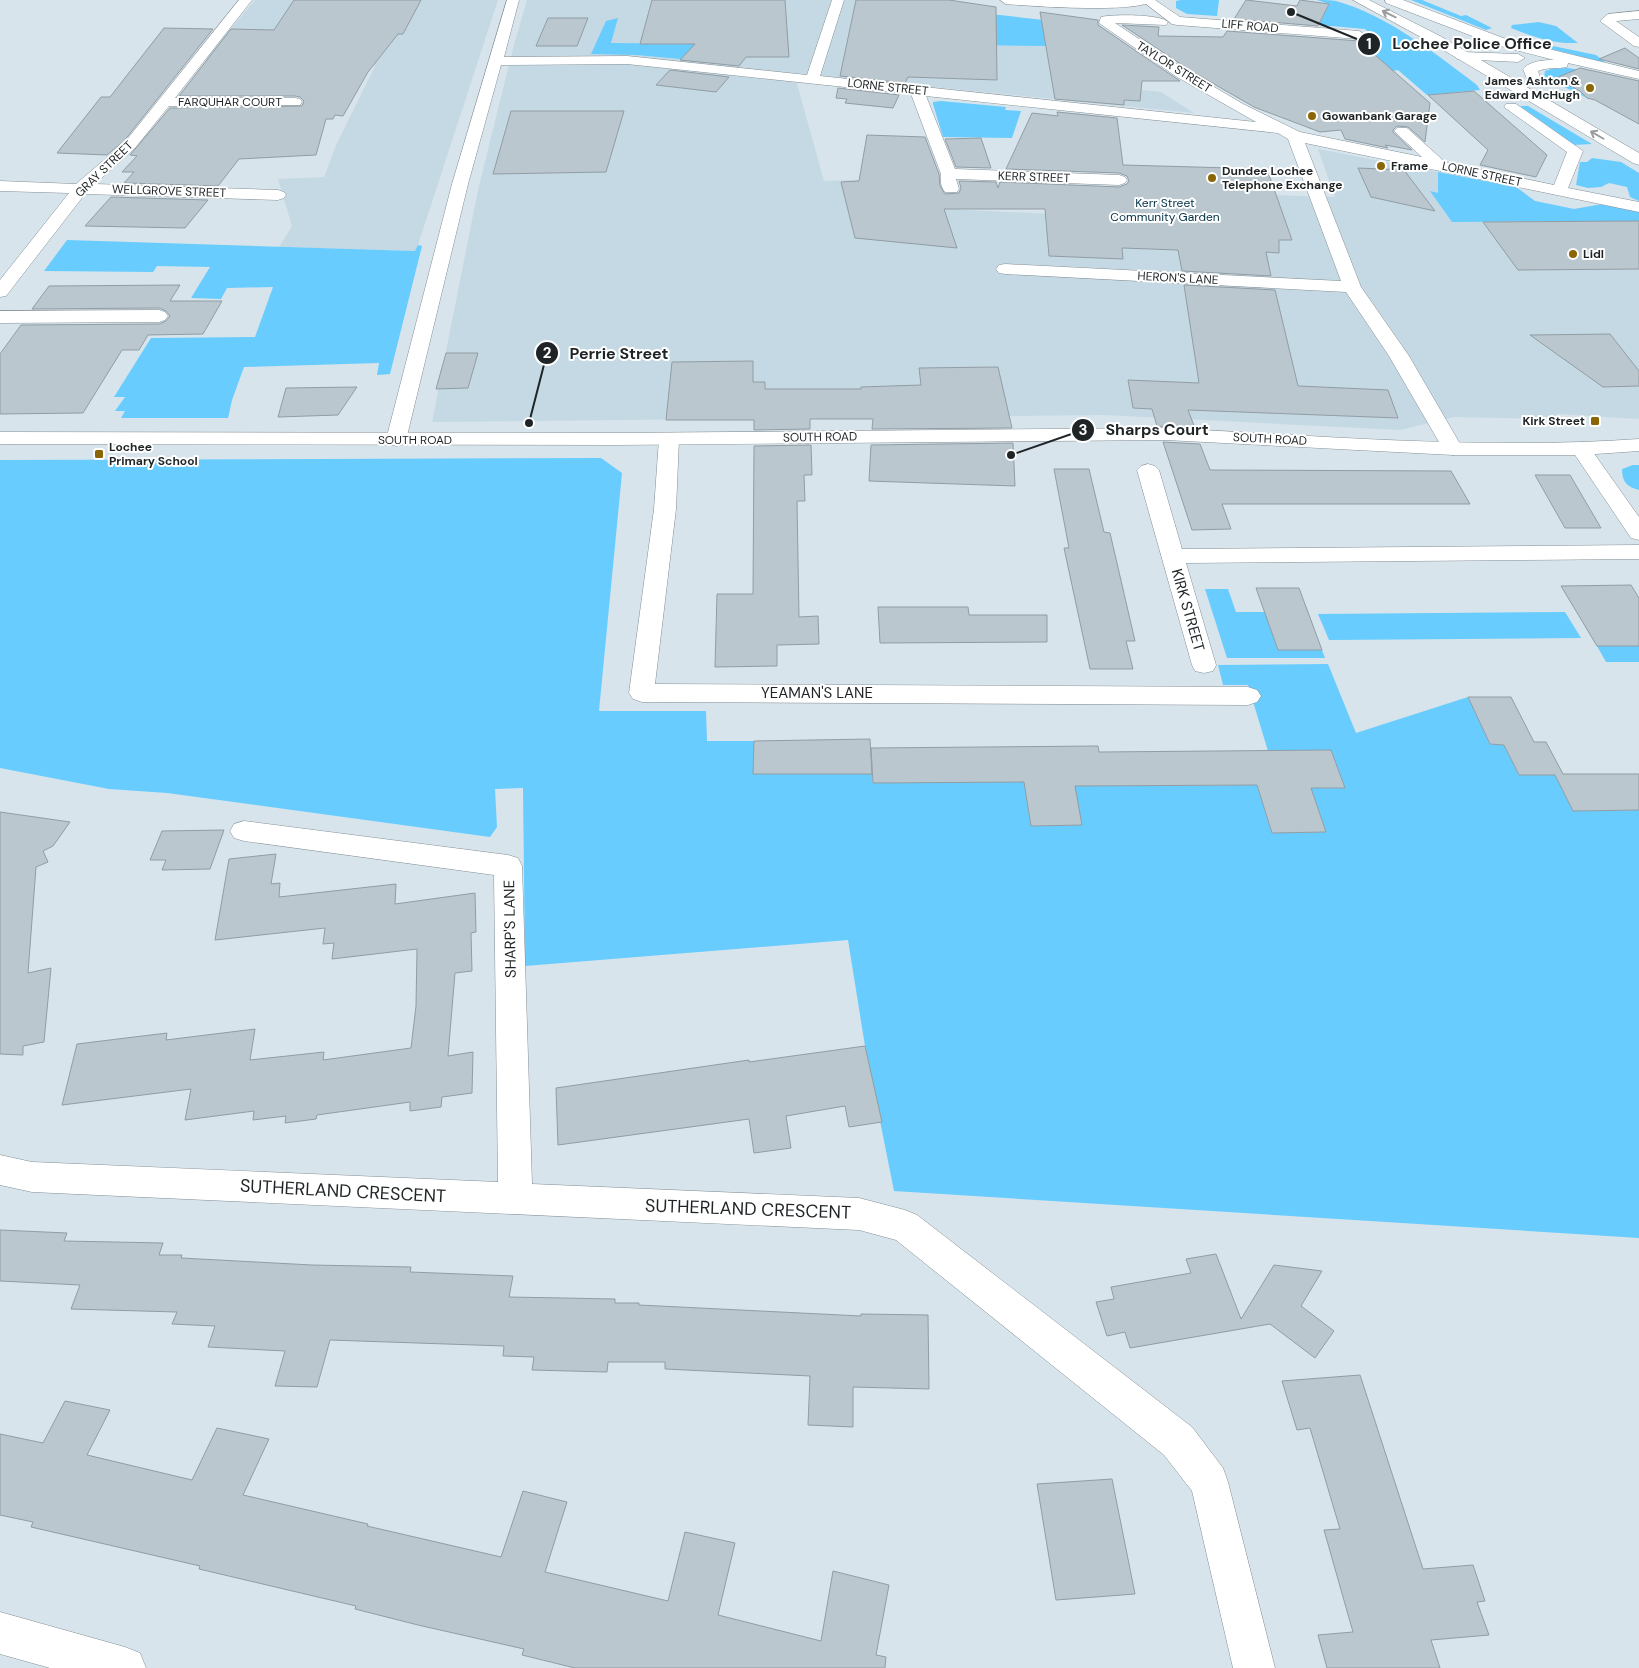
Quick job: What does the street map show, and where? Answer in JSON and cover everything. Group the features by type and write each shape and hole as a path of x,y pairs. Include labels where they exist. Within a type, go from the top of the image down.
{"street":[{"name":"GRAY STREET","path":"0,292 81,188 130,145 246,0"},
{"path":"396,440 460,184 512,0"},
{"path":"812,80 838,0"},
{"name":"LIFF ROAD","path":"1006,0 1060,4 1098,4 1147,0 1178,21 1359,35"},
{"path":"1359,0 1396,18 1639,160"},
{"path":"1390,0 1423,17 1538,84 1530,69 1543,64 1599,67"},
{"path":"1390,0 1483,36 1599,67 1639,75"},
{"path":"1639,15 1614,17 1607,21 1639,43"},
{"name":"TAYLOR STREET","path":"1161,22 1106,20 1106,23 1182,74 1288,132"},
{"path":"1462,56 1488,56 1599,67"},
{"name":"LORNE STREET","path":"494,61 627,60 917,90 1288,132 1639,207"},
{"name":"KERR STREET","path":"917,90 950,182 1120,180"},
{"name":"FARQUHAR COURT","path":"165,102 295,102"},
{"path":"1511,107 1574,151 1559,191"},
{"path":"1402,131 1439,165"},
{"path":"1288,132 1352,287 1400,356 1453,449"},
{"name":"WELLGROVE STREET","path":"0,186 278,195"},
{"name":"HERON'S LANE","path":"1005,269 1352,287"},
{"path":"0,317 159,316"},
{"name":"SOUTH ROAD","path":"0,438 396,440 1166,434 1453,449 1581,449 1639,445"},
{"name":"YEAMAN'S LANE","path":"669,439 665,509 642,693 1248,696"},
{"path":"1581,449 1629,502 1639,533"},
{"name":"KIRK STREET","path":"1148,470 1204,665"},
{"name":"KIRK STREET","path":"1172,556 1639,552"},
{"name":"SHARP'S LANE","path":"244,831 508,866 515,1199"},
{"name":"SUTHERLAND CRESCENT","path":"0,1170 32,1177 859,1214 905,1226 1178,1441 1209,1482 1254,1668"},
{"path":"0,1633 125,1668"}],"shaded area":[{"path":"255,0 498,0 416,251 279,247 292,226 278,179 324,177 337,143 375,66 205,59"},
{"path":"527,0 945,0 942,45 1046,46 1125,88 1161,92 1194,113 794,73 824,181 934,177 947,209 1136,218 1205,193 1335,197 1318,149 1516,187 1535,201 1574,209 1603,204 1639,211 1639,419 1558,414 1554,419 1454,417 1400,430 1104,415 432,422 478,190"},
{"path":"1219,0 1217,16 1187,14 1176,8 1176,1"},
{"path":"1317,0 1336,1 1374,16 1410,37 1445,61 1477,85 1480,90 1427,95 1398,70 1393,71 1357,39 1376,40 1365,29 1319,25 1329,4"},
{"path":"1411,0 1422,0 1461,16 1466,15 1492,28 1486,30"},
{"path":"945,9 1044,20 1046,46 942,45"},
{"path":"618,18 611,43 705,44 702,61 637,55 591,54 606,21"},
{"path":"1539,22 1556,26 1578,43 1544,39 1511,28 1512,25"},
{"path":"1519,39 1596,55 1606,63 1516,40"},
{"path":"1568,68 1579,70 1561,76 1587,98 1544,77 1545,71"},
{"path":"941,101 1006,107 1005,110 1021,111 1012,138 943,137 933,104 933,102"},
{"path":"1520,106 1528,106 1592,144 1573,145"},
{"path":"1592,158 1621,162 1639,173 1639,201 1630,197 1627,187 1609,183 1601,187 1588,188 1576,185 1580,162 1587,162"},
{"path":"1438,172 1516,187 1535,201 1574,209 1603,204 1639,211 1639,221 1452,222 1430,191 1438,193"},
{"path":"67,240 415,251 418,245 422,246 390,374 377,375 379,363 244,367 232,400 228,418 121,418 125,411 115,411 125,397 114,397 151,338 255,337 273,287 227,288 221,299 191,298 210,267 157,266 153,272 44,271"},
{"path":"601,458 622,473 599,711 706,711 707,741 754,741 754,774 872,774 873,783 1024,781 1031,826 1081,825 1073,779 1105,779 1107,786 1257,785 1272,833 1326,832 1311,788 1345,788 1331,750 1268,751 1248,685 1223,685 1218,665 1328,664 1356,733 1468,697 1490,744 1504,745 1519,775 1555,775 1573,811 1639,810 1639,1238 894,1191 865,1046 848,940 525,966 523,788 495,789 497,827 490,837 167,793 109,789 0,768 0,460"},
{"path":"1639,465 1639,490 1628,485 1623,477 1622,469"},
{"path":"1205,589 1228,589 1236,612 1276,612 1279,650 1322,650 1325,658 1227,658"},
{"path":"1565,612 1581,638 1329,640 1318,614"},
{"path":"1597,646 1639,646 1639,662 1606,662"}],"building":[{"path":"294,0 421,0 403,34 398,34 368,72 343,116 335,115 333,119 326,119 316,155 239,159 218,186 124,183 134,172 122,172 137,156 130,155 170,108 302,106 304,101 300,97 295,96 179,96 231,29 274,30"},
{"path":"652,0 785,0 789,57 746,57 739,66 680,60 695,44 640,44"},
{"path":"856,0 949,0 996,7 997,80 908,77 905,83 840,76"},
{"path":"1246,0 1297,6 1300,0 1329,4 1318,26 1234,19"},
{"path":"1040,12 1098,20 1098,25 1180,81 1142,81 1140,101 1124,100 1124,105 1055,99"},
{"path":"548,18 588,18 577,46 536,46"},
{"path":"1122,25 1159,27 1158,36 1223,37 1227,31 1359,41 1430,103 1425,142 1408,127 1397,126 1393,132 1412,150 1385,145 1388,148 1345,139 1341,130 1320,132 1254,107 1188,69"},
{"path":"164,28 213,29 124,141 107,155 57,153 101,97 110,97"},
{"path":"1625,48 1639,58 1639,69 1599,59"},
{"path":"1580,68 1639,81 1639,124 1595,100 1587,98 1580,91 1556,78"},
{"path":"670,70 729,77 716,92 656,85"},
{"path":"838,88 899,95 893,108 845,103 847,99 836,98"},
{"path":"1474,91 1547,155 1536,177 1480,165 1488,150 1428,95"},
{"path":"511,111 624,111 606,172 493,174"},
{"path":"1057,112 1117,118 1123,165 1267,169 1292,240 1279,240 1279,253 1266,252 1271,276 1182,271 1178,250 1122,248 1123,259 1049,256 1045,209 944,209 957,248 855,238 841,182 859,181 867,135 925,137 939,174 940,186 945,194 959,193 961,188 959,181 996,182 998,188 1000,182 1119,187 1127,184 1129,181 1127,176 1119,173 1006,169 1032,113 1058,116"},
{"path":"981,138 991,168 956,167 945,139"},
{"path":"1358,168 1404,170 1435,211 1371,197"},
{"path":"111,197 208,200 185,228 85,226"},
{"name":"Lidl","path":"1639,221 1639,269 1518,270 1483,222"},
{"path":"180,285 170,301 222,301 203,334 148,335 139,350 122,350 83,413 0,414 0,354 21,325 159,324 166,321 170,316 166,311 159,308 32,309 49,286"},
{"path":"1184,285 1275,290 1298,386 1388,390 1398,418 1188,410 1195,428 1157,426 1152,409 1133,408 1128,380 1199,383"},
{"path":"1610,334 1639,371 1639,386 1603,387 1530,335"},
{"path":"446,353 478,353 468,388 436,389"},
{"path":"753,361 753,382 765,382 765,389 861,389 861,387 921,385 919,368 998,367 1012,428 872,429 873,419 810,419 810,429 754,430 754,420 666,420 672,362"},
{"path":"357,387 338,415 278,417 286,388"},
{"path":"1163,442 1200,444 1210,470 1451,471 1470,504 1222,504 1231,529 1192,530"},
{"path":"1013,443 1015,486 869,481 871,445"},
{"path":"811,445 812,475 804,475 805,501 797,501 799,617 818,616 819,644 777,645 777,666 715,667 717,594 753,594 754,446"},
{"path":"1054,469 1089,469 1104,532 1110,533 1135,641 1126,641 1133,669 1090,669 1064,548 1069,548"},
{"path":"1535,475 1570,475 1601,528 1565,528"},
{"path":"1631,585 1639,598 1639,646 1597,646 1561,586"},
{"path":"1256,588 1299,588 1322,650 1278,650"},
{"path":"878,607 968,607 969,615 1047,615 1047,642 880,643"},
{"path":"1468,697 1511,697 1534,742 1546,742 1563,774 1639,774 1639,810 1573,811 1555,775 1519,775 1504,745 1490,744"},
{"path":"870,739 872,774 753,774 754,741"},
{"path":"1098,746 1099,752 1331,750 1345,788 1311,788 1326,832 1272,833 1257,785 1075,786 1082,825 1031,826 1024,782 873,783 871,748"},
{"path":"0,812 70,822 53,846 43,851 48,862 36,867 28,973 51,968 44,1042 23,1046 23,1055 0,1054"},
{"path":"224,830 210,869 162,870 166,860 150,860 162,831"},
{"path":"276,854 271,884 280,883 279,897 396,884 395,904 475,893 476,932 471,933 472,971 455,973 448,1056 473,1052 472,1093 442,1097 441,1107 410,1111 410,1102 317,1115 316,1119 285,1123 286,1116 253,1120 254,1111 185,1120 191,1089 62,1105 77,1044 167,1033 166,1040 255,1029 250,1060 324,1052 323,1060 411,1048 416,1006 417,949 332,959 334,943 323,944 325,928 215,940 229,859"},
{"path":"865,1046 882,1122 849,1127 845,1106 786,1116 791,1148 754,1153 749,1119 558,1145 556,1088 749,1060 749,1062"},
{"path":"0,1230 67,1233 64,1241 163,1243 159,1255 182,1255 181,1258 312,1265 411,1267 410,1272 513,1276 509,1297 615,1299 615,1303 639,1303 639,1305 861,1316 861,1314 928,1315 929,1389 853,1387 853,1427 808,1425 810,1376 665,1369 665,1362 608,1362 607,1372 532,1370 534,1357 503,1356 504,1346 330,1340 317,1387 275,1386 285,1351 208,1347 215,1326 172,1324 177,1312 71,1309 80,1285 0,1281"},
{"path":"1216,1254 1241,1319 1274,1265 1322,1271 1301,1306 1334,1331 1315,1358 1270,1324 1130,1348 1125,1332 1107,1336 1096,1302 1114,1299 1111,1287 1191,1273 1186,1259"},
{"path":"1360,1375 1423,1569 1473,1565 1485,1601 1477,1602 1489,1635 1431,1640 1440,1668 1327,1668 1318,1635 1353,1632 1324,1530 1340,1529 1310,1428 1297,1430 1282,1381"},
{"path":"65,1401 110,1410 87,1455 192,1480 217,1428 269,1439 243,1495 501,1557 523,1491 567,1502 545,1572 668,1601 685,1532 735,1543 718,1615 821,1641 833,1571 889,1585 876,1655 886,1657 885,1668 575,1668 522,1655 524,1649 355,1609 356,1606 199,1569 200,1566 31,1527 33,1522 0,1515 0,1434 43,1443"},
{"path":"1112,1479 1135,1594 1056,1600 1037,1484"}],"place":[{"name":"Lochee Police Office","path":"1291,12"},
{"name":"James Ashton & Edward McHugh","path":"1590,88"},
{"name":"Gowanbank Garage","path":"1312,116"},
{"name":"Frame","path":"1381,166"},
{"name":"Dundee Lochee Telephone Exchange","path":"1212,178"},
{"name":"Lidl","path":"1573,254"},
{"name":"Kirk Street","path":"1595,421"},
{"name":"Perrie Street","path":"529,423"},
{"name":"Lochee Primary School","path":"99,454"},
{"name":"Sharps Court","path":"1011,455"}],"park label":[{"name":"Kerr Street Community Garden","path":"1165,210"}]}
